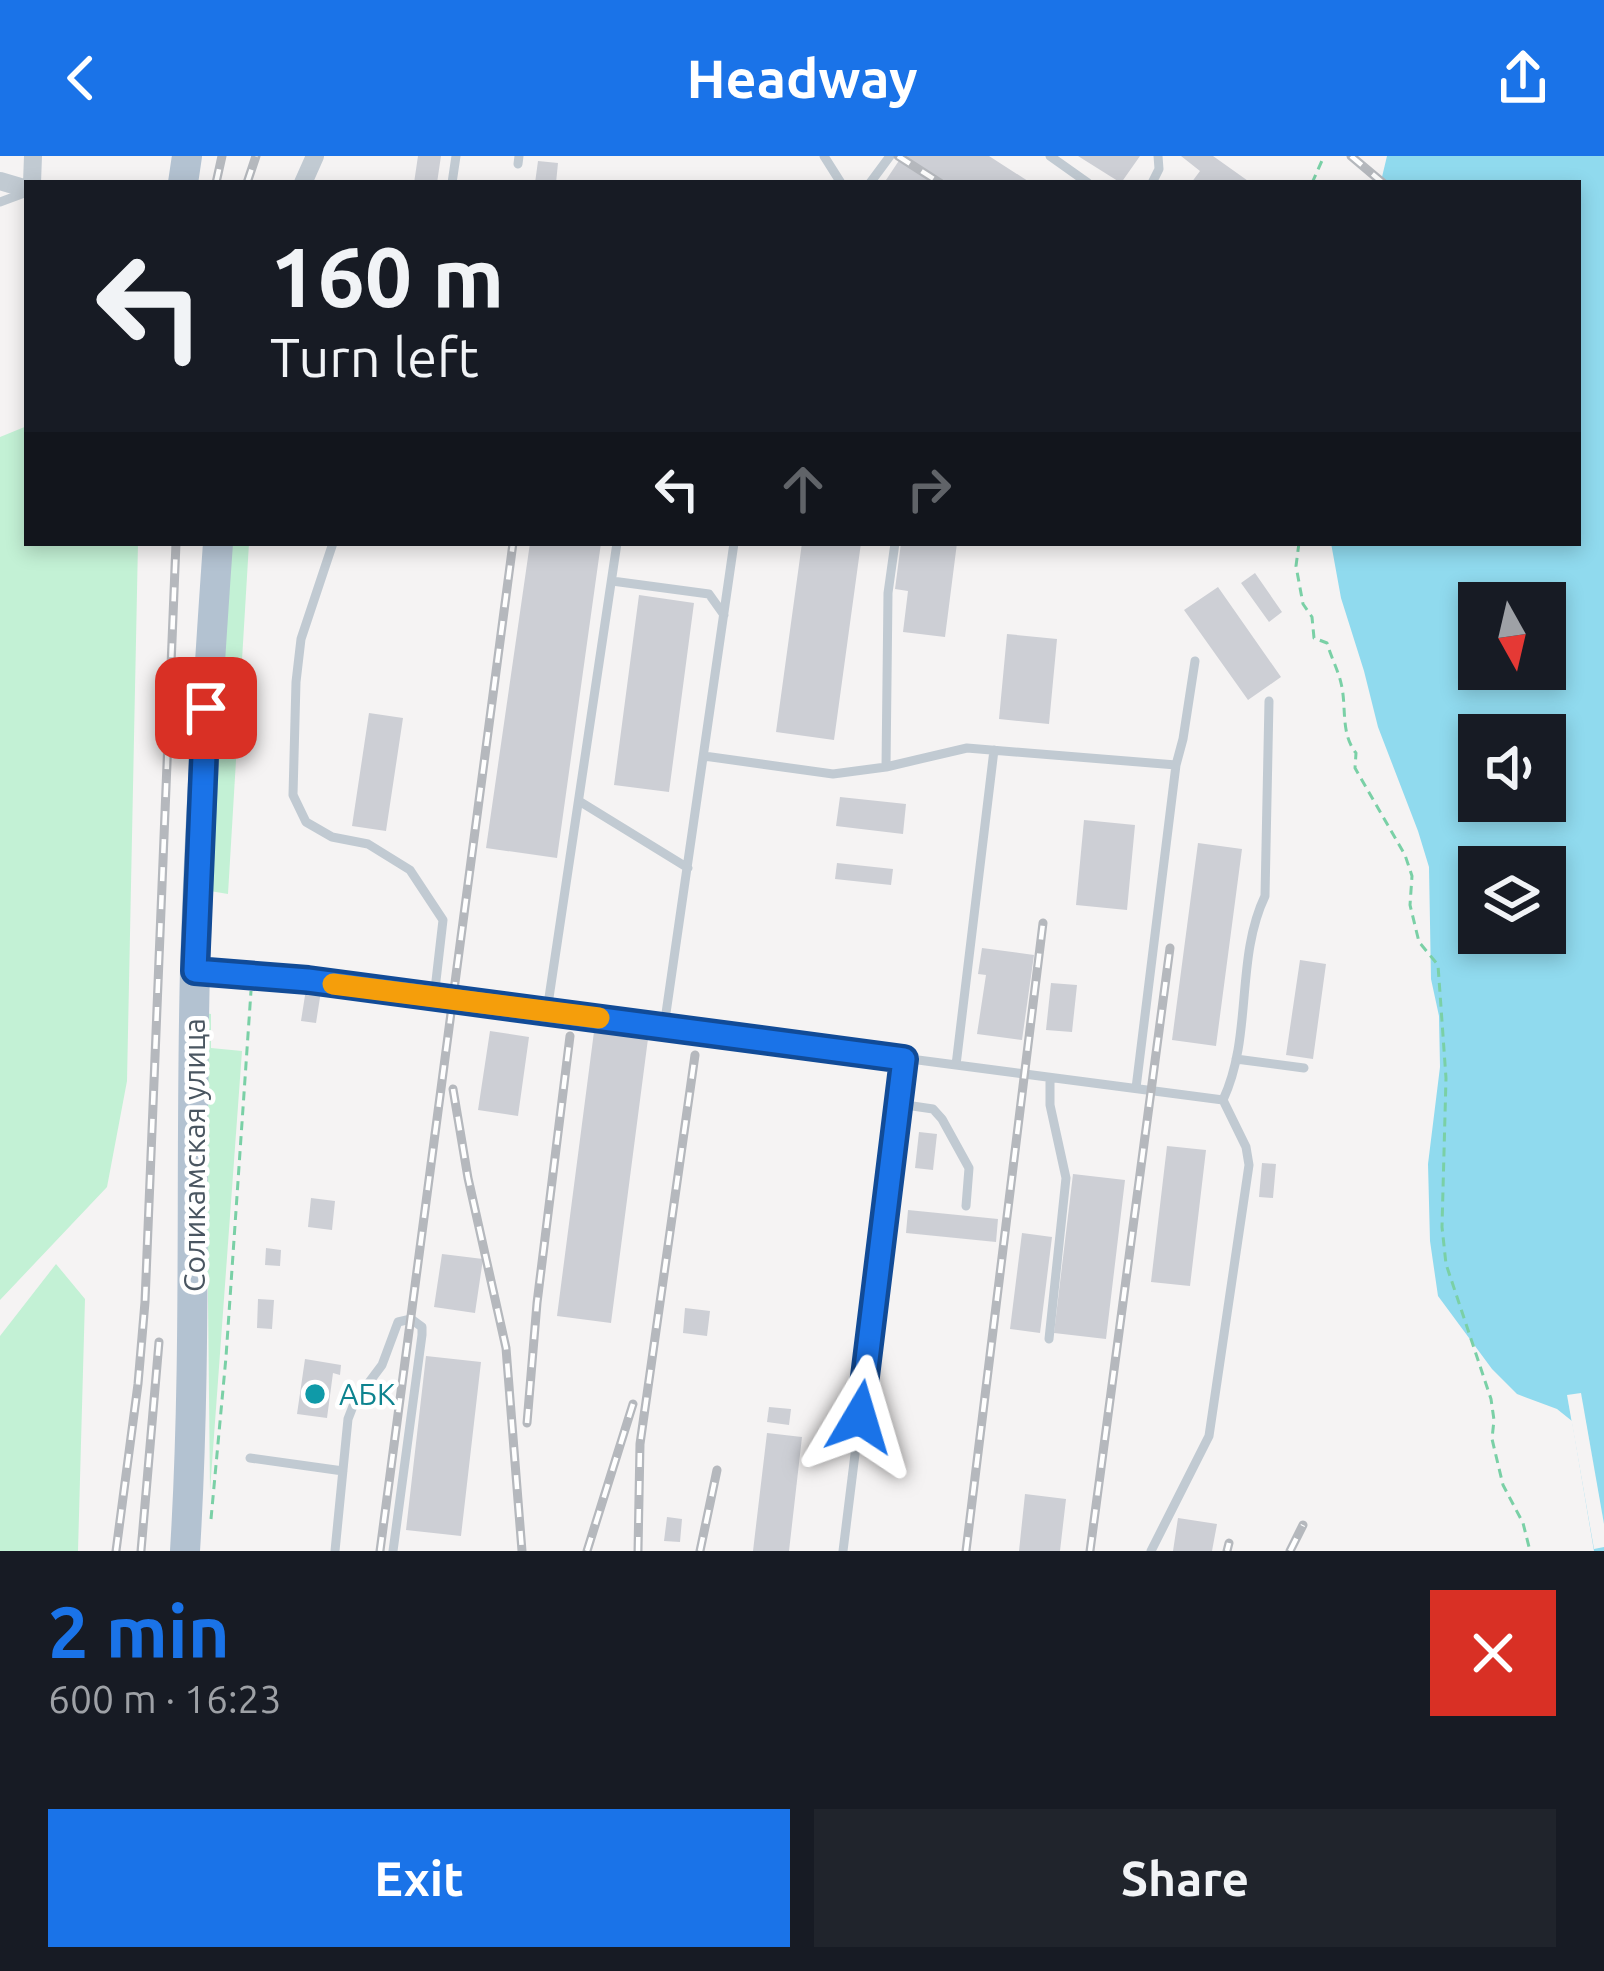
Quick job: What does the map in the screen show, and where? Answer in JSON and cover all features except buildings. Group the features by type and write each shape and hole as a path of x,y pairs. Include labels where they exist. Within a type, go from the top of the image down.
{"main road":[{"name":"Соликамская улица","path":"185,1551 192,1439 195,971 203,749 218,546"}],"street":[{"path":"195,971 308,980"}],"lane":[{"path":"1050,156 1084,180"},
{"path":"332,546 301,639 293,795 306,822 332,837 368,844 410,870 443,920 434,998"},
{"path":"547,1011 617,546"},
{"path":"664,1027 734,546"},
{"path":"886,767 888,593 895,546"},
{"path":"612,581 709,594 724,615"},
{"path":"1136,1088 1176,765 1195,661"},
{"path":"1151,1551 1209,1436 1249,1165 1246,1147 1223,1100 1236,1059 1254,920 1265,896 1269,701"},
{"path":"704,756 833,774 968,748 1176,765"},
{"path":"956,1065 994,750"},
{"path":"579,801 688,868"},
{"path":"308,980 1223,1100"},
{"path":"843,1551 904,1059"},
{"path":"1236,1059 1304,1068"},
{"path":"1049,1339 1066,1178 1050,1105 1050,1078"},
{"path":"898,1104 932,1109 942,1119 969,1168 966,1206"},
{"path":"334,1551 351,1410 378,1374 398,1322 412,1319 422,1327 422,1335 393,1551"},
{"path":"250,1458 343,1471"}],"path":[{"path":"1299,546 1296,566 1303,604 1312,617 1314,638 1327,644 1341,680 1347,742 1356,753 1355,768 1405,855 1412,876 1410,905 1418,942 1438,965 1447,1078 1442,1227 1446,1264 1490,1399 1492,1439 1503,1485 1523,1523 1530,1551"},
{"path":"210,1529 252,976"}],"green space":[{"path":"24,427 24,546 138,546 127,1081 107,1187 0,1300 0,437"},
{"path":"231,546 249,546 228,894 210,891"},
{"path":"205,1013 211,1014 211,1048 242,1051 210,1491"},
{"path":"56,1264 85,1299 78,1551 0,1551 0,1336"}],"water":[{"path":"1387,156 1604,156 1604,1551 1594,1551 1572,1421 1557,1409 1517,1394 1492,1369 1438,1296 1430,1241 1428,1164 1440,1067 1439,1016 1431,979 1429,867 1378,727 1341,598 1332,546 1581,546 1581,180 1380,180"}],"pier":[{"path":"1581,1393 1604,1524 1604,1547 1594,1549 1567,1395"}],"railway":[{"path":"217,180 222,156"},
{"path":"248,180 256,156"},
{"path":"898,156 935,180"},
{"path":"1351,156 1379,180"},
{"path":"116,1551 145,1302 176,546"},
{"path":"380,1551 513,546"},
{"path":"966,1551 1043,923"},
{"path":"1090,1551 1170,948"},
{"path":"527,1423 570,1036"},
{"path":"638,1551 640,1444 695,1055"},
{"path":"453,1089 506,1348 522,1551"},
{"path":"141,1551 159,1342"},
{"path":"587,1551 633,1404"},
{"path":"700,1551 717,1470"},
{"path":"1290,1551 1303,1525"},
{"path":"1227,1551 1229,1543"}],"slow traffic":[{"path":"333,984 599,1018"}],"place":[{"name":"АБК","path":"315,1394"}],"route":[{"path":"206,708 195,971 308,980 904,1059 860,1417"}]}
